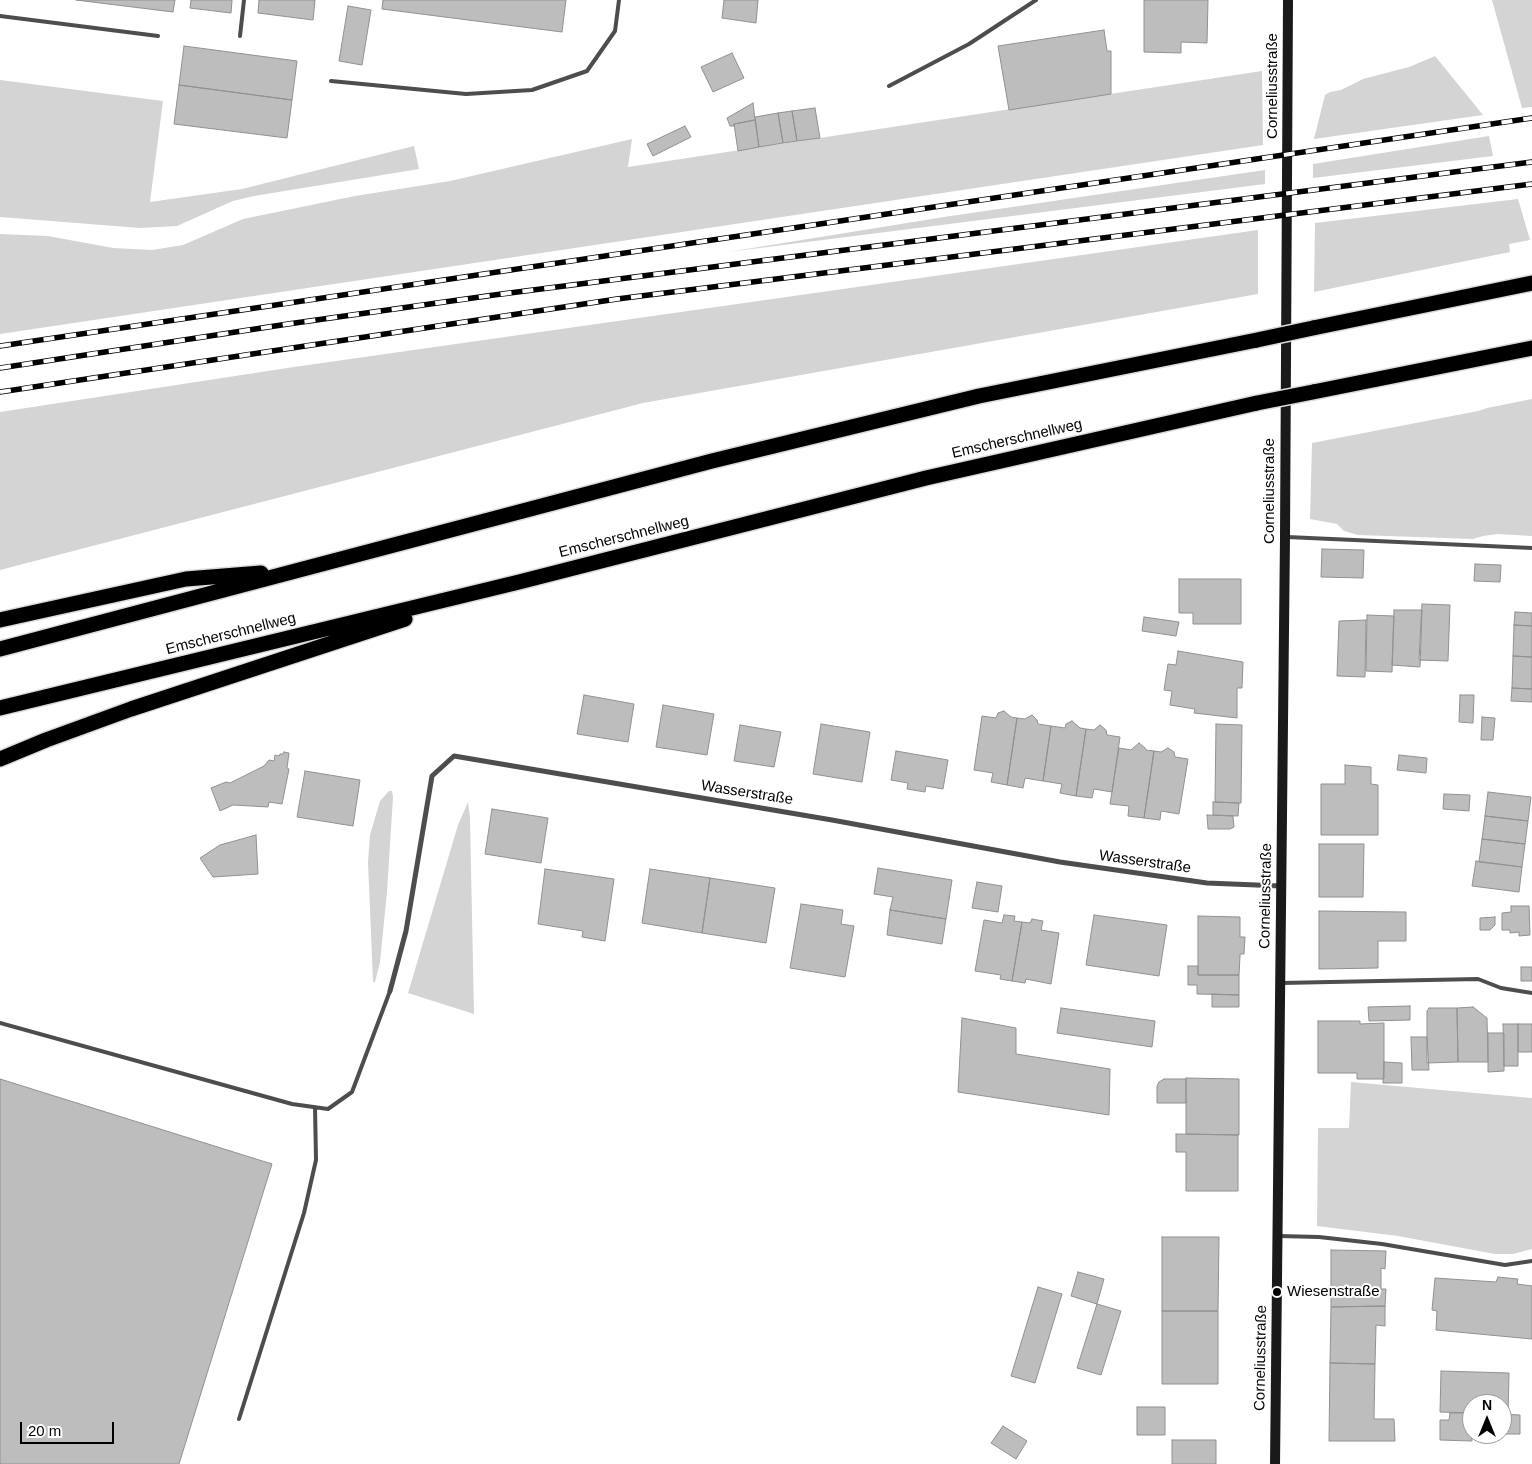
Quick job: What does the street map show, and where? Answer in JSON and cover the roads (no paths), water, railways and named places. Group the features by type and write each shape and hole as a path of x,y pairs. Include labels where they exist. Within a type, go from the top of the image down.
{"highway":[{"path":"0,649 712,461 979,396 1525,284"},
{"name":"Emscherschnellweg","path":"0,708 519,582 926,478 1257,403 1532,348"},
{"path":"0,620 186,579 297,570"},
{"path":"0,759 131,709 519,582"}],"main road":[{"name":"Corneliusstraße","path":"1275,1464 1285,537 1288,0"}],"street":[{"name":"Wasserstraße","path":"390,991 406,931 432,776 454,756 832,820 1060,862 1207,884 1281,886"}],"lane":[{"path":"240,36 244,0"},
{"path":"331,81 466,94 532,90 587,71 615,31 619,0"},
{"path":"889,86 969,44 1036,0"},
{"path":"0,16 158,36"},
{"path":"1285,537 1532,548"},
{"path":"1280,983 1478,979 1501,988 1532,993"},
{"path":"0,1023 292,1104 328,1109 352,1092 390,991"},
{"path":"239,1419 304,1213 316,1160 315,1107"},
{"path":"1277,1236 1382,1244 1505,1266 1532,1261"}],"railway":[{"path":"0,346 1532,118"},
{"path":"0,368 494,295 1532,162"},
{"path":"0,392 617,299 1532,184"}],"place":[{"name":"Wiesenstraße","path":"1277,1292"}]}
